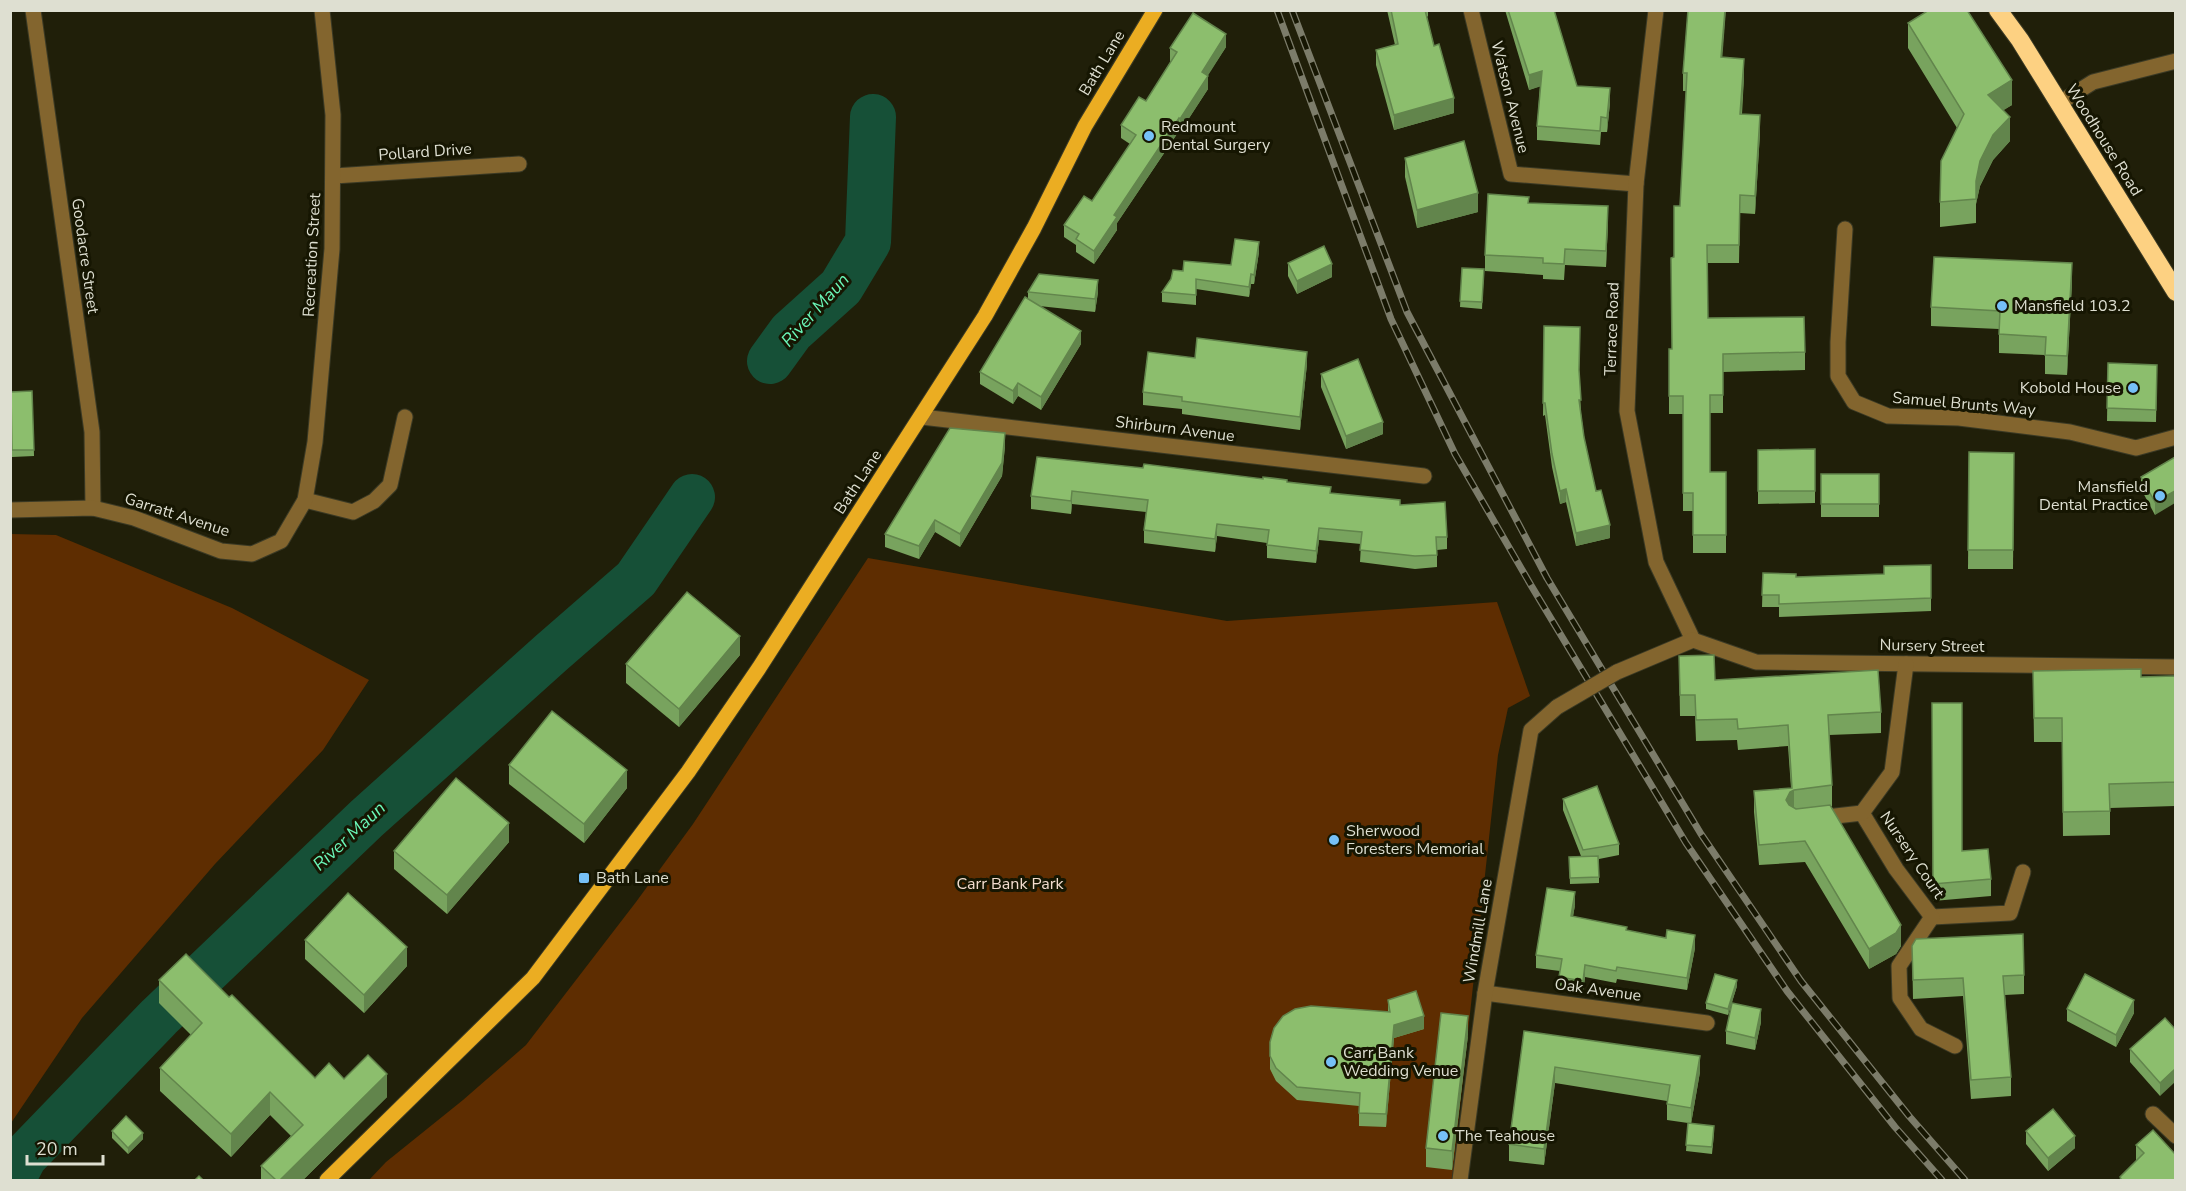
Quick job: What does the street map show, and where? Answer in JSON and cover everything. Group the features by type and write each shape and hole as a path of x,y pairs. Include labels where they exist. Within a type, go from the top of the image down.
{"highway":[{"name":"Woodhouse Road","path":"1998,10 2020,40 2175,292"}],"main road":[{"name":"Bath Lane","path":"327,1180 533,978 688,772 759,669 985,316 1034,228 1085,126 1155,10"}],"street":[{"name":"Goodacre Street","path":"33,10 92,432 93,508"},
{"name":"Recreation Street","path":"305,500 315,442 332,249 333,115 322,10"},
{"name":"Watson Avenue","path":"1471,10 1511,174 1636,184"},
{"name":"Terrace Road","path":"1656,10 1636,184 1627,411 1656,562 1693,640"},
{"path":"2058,104 2093,82 2175,61"},
{"name":"Pollard Drive","path":"334,177 519,164"},
{"name":"Samuel Brunts Way","path":"1845,229 1838,376 1854,402 1888,416 1959,418 2070,432 2136,448 2175,437"},
{"path":"305,500 353,512 374,501 390,485 405,417"},
{"name":"Shirburn Avenue","path":"921,417 1424,476"},
{"name":"Garratt Avenue","path":"10,510 93,508 134,518 221,551 252,554 282,541 305,500"},
{"name":"Nursery Street","path":"1693,640 1756,662 2175,667"},
{"name":"Windmill Lane","path":"1460,1180 1485,993 1531,730 1557,707 1617,672 1693,640"},
{"name":"Nursery Court","path":"1808,819 1862,813 1892,772 1906,664"},
{"name":"Nursery Court","path":"1862,813 1896,869 1932,917"},
{"name":"Nursery Court","path":"1932,917 2010,914 2023,872"},
{"name":"Nursery Court","path":"1932,917 1899,966 1900,998 1921,1029 1955,1046"},
{"name":"Oak Avenue","path":"1485,993 1707,1023"},
{"path":"2153,1114 2175,1136"}],"green space":[{"path":"11,534 56,535 232,608 369,680 323,750 215,864 82,1018 11,1123"},
{"name":"Carr Bank Park","path":"868,558 1227,621 1497,602 1530,696 1508,708 1498,755 1452,1180 369,1180 386,1162 463,1100 526,1045 693,824"}],"building":[{"path":"1391,10 1425,10 1434,46 1439,44 1454,98 1394,115 1376,50 1398,44"},
{"path":"1508,10 1554,10 1577,86 1610,88 1607,118 1601,117 1600,131 1537,126 1542,71 1529,75"},
{"path":"1688,10 1725,10 1721,57 1744,59 1740,114 1760,115 1755,196 1740,195 1739,245 1707,245 1708,318 1804,317 1805,352 1723,354 1723,395 1710,395 1710,472 1726,472 1726,535 1693,535 1693,493 1683,493 1683,396 1669,396 1669,349 1672,349 1671,258 1674,257 1674,206 1680,206 1687,73 1683,73"},
{"path":"1929,10 1967,10 2012,80 1988,95 2010,117 1993,135 1980,161 1976,181 1976,199 1940,202 1941,161 1964,114 1908,23"},
{"path":"1193,13 1226,34 1202,72 1208,76 1114,215 1117,217 1094,251 1076,239 1079,234 1064,225 1084,196 1092,201 1136,135 1121,125 1139,97 1146,101 1177,52 1170,48"},
{"path":"1464,141 1478,193 1417,210 1405,158"},
{"path":"1488,194 1529,197 1528,203 1608,206 1606,251 1565,249 1564,264 1543,263 1543,258 1485,255"},
{"path":"1235,239 1259,242 1254,275 1251,274 1249,287 1196,279 1196,295 1162,292 1171,279 1173,270 1183,271 1184,261 1231,265"},
{"path":"1324,246 1332,264 1297,281 1288,263"},
{"name":"Mansfield 103.2","path":"1934,257 2072,263 2067,356 2045,355 2046,337 1999,334 2000,311 1931,307"},
{"path":"1462,268 1484,269 1482,302 1460,301"},
{"path":"1039,274 1098,280 1095,299 1028,292"},
{"path":"1025,297 1081,331 1041,397 1018,383 1013,391 980,372"},
{"path":"1544,326 1580,327 1581,400 1579,400 1584,437 1596,491 1601,490 1610,525 1576,533 1566,489 1560,491 1545,403 1543,403"},
{"path":"1197,338 1307,352 1300,417 1182,401 1182,397 1143,392 1148,352 1195,358"},
{"path":"1358,359 1383,422 1346,436 1321,374"},
{"name":"Kobold House","path":"2108,363 2157,365 2156,410 2107,408"},
{"path":"32,391 34,450 12,450 11,392"},
{"path":"950,428 1005,433 1002,463 960,534 935,520 919,546 885,534"},
{"path":"1815,449 1815,491 1758,491 1758,450"},
{"path":"1969,452 2014,453 2013,550 1968,550"},
{"path":"1037,457 1143,468 1144,464 1287,480 1287,482 1331,487 1330,493 1400,500 1400,505 1445,502 1447,537 1436,537 1437,555 1415,556 1360,550 1362,532 1319,528 1316,551 1267,545 1269,530 1217,524 1215,539 1144,530 1148,500 1072,491 1071,501 1031,496"},
{"path":"2175,457 2175,491 2155,502 2141,477"},
{"path":"1821,474 1879,474 1879,504 1821,504"},
{"path":"1931,565 1931,598 1779,604 1779,595 1762,595 1763,573 1796,574 1796,577 1884,574 1884,566"},
{"path":"687,592 740,636 679,709 626,664"},
{"path":"1714,655 1715,680 1878,670 1881,712 1828,715 1832,785 1794,790 1790,792 1786,800 1796,809 1830,805 1901,925 1896,933 1869,949 1805,841 1759,845 1754,791 1792,788 1788,725 1738,729 1737,719 1696,720 1695,695 1680,695 1679,656"},
{"path":"2141,669 2141,677 2175,676 2175,782 2109,784 2110,811 2063,812 2062,718 2034,718 2033,671"},
{"path":"1932,703 1962,703 1962,851 1988,849 1991,879 1933,884"},
{"path":"552,711 627,770 584,824 509,765"},
{"path":"456,778 509,823 447,895 394,851"},
{"path":"1597,786 1619,844 1583,850 1563,799"},
{"path":"1598,856 1599,877 1570,878 1569,857"},
{"path":"1547,888 1575,892 1571,916 1627,927 1626,930 1666,938 1667,930 1695,935 1687,978 1617,967 1616,971 1585,965 1583,981 1559,977 1562,959 1536,955"},
{"path":"348,893 407,947 364,995 305,940"},
{"path":"2023,934 2024,975 2003,976 2011,1077 1971,1080 1963,978 1913,980 1912,946 1916,939"},
{"path":"186,954 229,997 232,995 315,1078 329,1063 344,1079 368,1055 387,1074 280,1180 276,1180 261,1166 303,1125 270,1092 231,1134 160,1068 202,1023 159,980"},
{"path":"1715,974 1737,980 1728,1009 1706,1003"},
{"path":"2085,974 2134,1000 2116,1035 2067,1009"},
{"name":"Carr Bank Wedding Venue","path":"1416,991 1424,1016 1394,1025 1386,1114 1359,1113 1360,1093 1297,1087 1276,1068 1270,1056 1270,1042 1274,1028 1283,1016 1295,1009 1311,1006 1390,1012 1388,1000"},
{"path":"1732,1003 1761,1009 1755,1038 1726,1031"},
{"path":"1441,1013 1468,1016 1452,1151 1426,1148"},
{"path":"2165,1018 2175,1029 2175,1069 2160,1083 2130,1049"},
{"path":"1524,1031 1700,1056 1691,1108 1667,1104 1670,1085 1555,1067 1544,1149 1509,1144"},
{"path":"2053,1109 2075,1136 2048,1158 2026,1131"},
{"path":"126,1116 143,1133 128,1148 112,1131"},
{"path":"1688,1123 1714,1126 1712,1147 1686,1145"},
{"path":"2153,1130 2175,1154 2175,1180 2119,1180 2144,1153 2136,1145"}],"waterway":[{"name":"River Maun","path":"770,361 791,332 841,287 868,242 873,117"},
{"name":"River Maun","path":"12,1180 24,1157 159,1017 366,819 636,579 692,497"}],"railway":[{"path":"1277,10 1391,319 1455,454 1686,843 1787,991 1895,1127 1942,1180"},
{"path":"1292,10 1407,312 1547,578 1701,834 1801,981 1909,1116 1965,1180"}],"place":[{"name":"Redmount Dental Surgery","path":"1149,136"},
{"name":"Mansfield 103.2","path":"2002,306"},
{"name":"Kobold House","path":"2133,388"},
{"name":"Mansfield Dental Practice","path":"2160,496"},
{"name":"Sherwood Foresters Memorial","path":"1334,840"},
{"name":"Bath Lane","path":"584,878"},
{"name":"Carr Bank Wedding Venue","path":"1331,1062"},
{"name":"The Teahouse","path":"1443,1136"}]}
